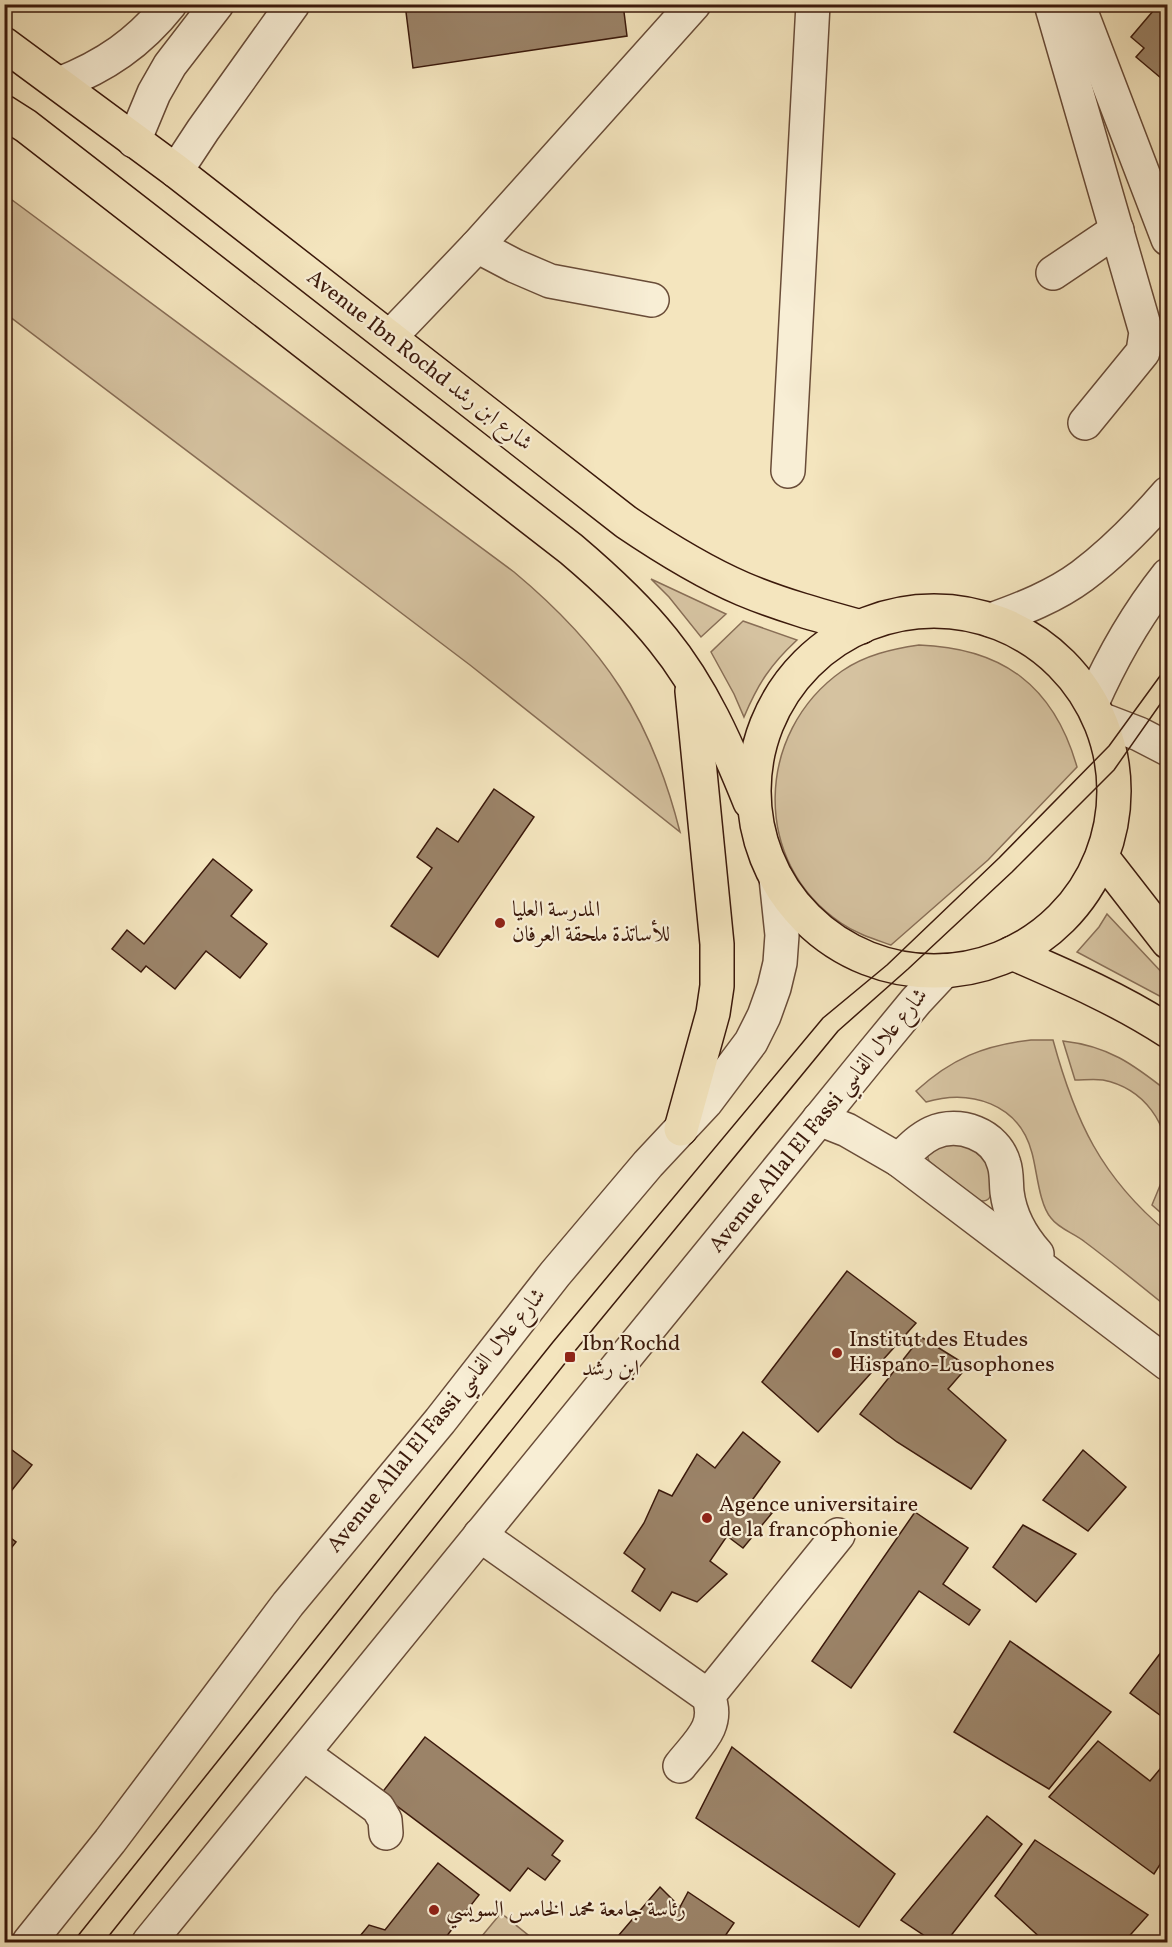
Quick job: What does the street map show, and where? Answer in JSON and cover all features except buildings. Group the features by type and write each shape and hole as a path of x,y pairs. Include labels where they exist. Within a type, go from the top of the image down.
{"main road":[{"name":"Avenue Ibn Rochd شارع ابن رشد","path":"4,44 176,171 626,522 664,548 704,570 783,605 861,627"},
{"path":"4,112 26,126 571,549 629,601 664,640 691,680 727,745 755,814 763,847 776,878 792,902 812,923 835,941 860,955 887,965 944,971 991,962 1036,940 1076,904 1091,882 1111,829 1115,799 1114,770 1109,746 1096,711 1077,681 1038,644 1015,630 991,620 958,614 925,612 904,614 861,627 836,640 813,658 793,679 777,702 765,729 757,756 754,785 755,814"},
{"path":"681,1129 713,1013 717,967 717,944 691,680"},
{"path":"1102,857 1165,932"},
{"path":"1012,953 1105,996 1167,1031"}],"street":[{"path":"59,84 80,76 114,57 140,37 170,4"},
{"path":"134,141 154,93 170,65 217,4"},
{"path":"176,171 293,4"},
{"path":"390,338 477,246 694,4"},
{"path":"788,471 813,4"},
{"path":"1051,4 1144,322 1146,342 1137,361 1085,423"},
{"path":"1078,4 1167,239"},
{"path":"1053,273 1117,230"},
{"path":"477,246 515,266 550,280 652,300"},
{"path":"991,620 1019,610 1082,576 1139,526 1167,493"},
{"path":"1167,575 1106,671 1096,711 1167,749"},
{"name":"Avenue Allal El Fassi شارع علال الفاسي","path":"29,1942 110,1841 288,1604 440,1421 555,1274 648,1164 722,1082 751,1042 764,1017 774,988 781,954 782,935 776,878"},
{"name":"Avenue Allal El Fassi شارع علال الفاسي","path":"149,1942 819,1119 916,1001 944,971"},
{"path":"819,1119 856,1135 899,1160 1167,1364"},
{"path":"899,1160 920,1140 946,1129 975,1132 987,1139 1004,1162 1007,1192 1015,1222 1034,1250 1062,1282"},
{"path":"480,1535 708,1696 713,1716 710,1726 680,1766"},
{"path":"708,1696 838,1535"},
{"path":"304,1754 378,1808 385,1820 386,1833"}],"shaded area":[{"path":"4,194 514,572 546,600 574,628 620,687 654,753 680,832 470,665 5,313"},
{"path":"651,579 726,614 701,637 669,597"},
{"path":"743,621 797,640 779,658 766,676 744,717 711,652"},
{"path":"919,645 976,654 1000,664 1021,677 1039,694 1054,714 1067,739 1077,767 988,860 891,945 847,927 812,897 791,867 779,833 775,797 780,762 792,728 813,697 842,671 860,661 889,651"},
{"path":"1107,914 1167,978 1167,1000 1077,952"},
{"path":"1053,1040 1081,1122 1094,1146 1124,1190 1167,1232 1167,1307 1051,1218 1041,1196 1026,1136 1004,1111 975,1099 959,1097 926,1102 916,1091 942,1070 969,1055 1014,1042"},
{"path":"1063,1041 1079,1043 1107,1052 1143,1072 1167,1091 1167,1218 1152,1205 1166,1165 1164,1136 1159,1122 1142,1100 1117,1084 1103,1080 1075,1080"},
{"path":"962,1143 977,1153 987,1166 992,1188 988,1199 984,1201 976,1199 929,1161 927,1155 931,1144"},
{"path":"501,1913 533,1939 531,1942 477,1942"}],"tram line":[{"path":"73,1942 553,1342 823,1018 887,965 999,858 1109,746 1168,665"},
{"path":"104,1942 570,1357 838,1031 1012,872 1114,770 1168,693"}],"place":[{"name":"المدرسة العليا للأساتذة ملحقة العرفان","path":"500,923"},
{"name":"Institut des Etudes Hispano-Lusophones","path":"837,1353"},
{"name":"Ibn Rochd ابن رشد","path":"570,1357"},
{"name":"Agence universitaire de la francophonie","path":"707,1518"},
{"name":"رئاسة جامعة محمد الخامس السويسي","path":"434,1910"}]}
